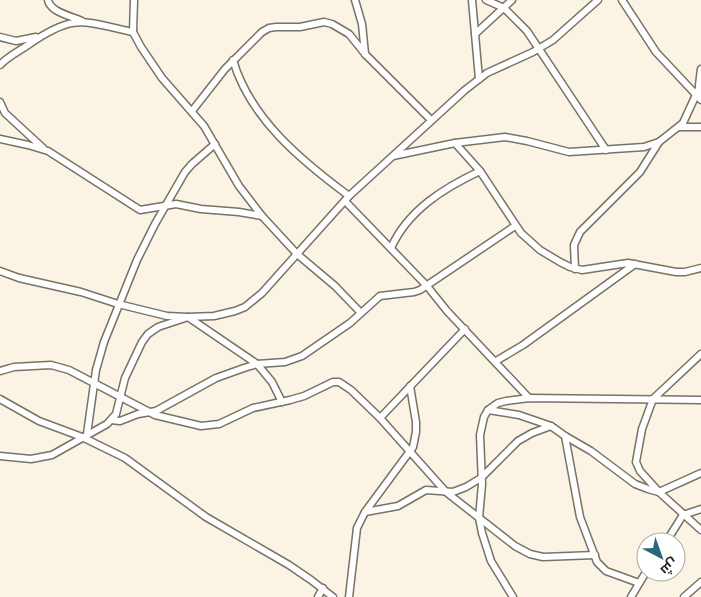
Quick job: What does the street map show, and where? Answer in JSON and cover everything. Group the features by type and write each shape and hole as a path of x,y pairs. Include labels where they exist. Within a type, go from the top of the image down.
{"street":[{"path":"48,0 48,3 54,9 85,22"},
{"path":"134,0 133,32 162,78 192,111 215,144 239,186 262,216 297,254 335,286 362,313"},
{"path":"355,0 362,24 366,55"},
{"path":"472,0 479,79"},
{"path":"486,0 504,8 522,25 540,48 606,150"},
{"path":"476,34 512,0"},
{"path":"0,271 19,278 82,292 118,304 167,316 188,317 223,314 245,307 262,292 347,199 430,120 479,79 501,66 540,48 565,30 598,0"},
{"path":"622,0 651,46 698,94 701,100"},
{"path":"0,65 40,36 64,24 85,22 102,24 133,32"},
{"path":"192,111 233,60 269,28 300,27 324,22 332,24 349,34 366,55 430,120"},
{"path":"0,37 16,40 40,36"},
{"path":"233,60 240,82 264,119 302,158 347,199 529,398"},
{"path":"392,157 455,142 505,137 528,140 569,152 644,147 659,142 679,127 698,94 701,69"},
{"path":"0,102 5,113 45,150"},
{"path":"679,127 701,126"},
{"path":"0,140 8,140 45,150 76,167 140,210 176,204 262,216"},
{"path":"455,142 480,171 516,226 529,241 560,262 575,269 591,269 620,264 635,264 676,272 701,268"},
{"path":"575,269 574,245 580,232 640,172 659,142"},
{"path":"84,436 93,383 104,342 140,253 154,224 185,172 215,144"},
{"path":"390,248 402,227 429,201 456,182 480,171"},
{"path":"111,420 120,421 163,408 216,378 257,364 285,362 302,356 343,328 382,295 414,292 427,286 516,226"},
{"path":"496,361 523,345 635,264"},
{"path":"188,317 257,364 272,382 282,402"},
{"path":"0,456 31,459 57,453 111,420 118,410 125,378 133,357 148,334 158,327 188,317"},
{"path":"380,418 465,329"},
{"path":"701,354 654,399 642,430 636,462 640,472 659,492 683,516 701,530"},
{"path":"0,371 14,367 51,365 69,370 121,396 149,413 184,423 211,426 234,418 253,408 304,396 334,382 340,382 380,418 446,492 515,546 530,554 552,558 595,555"},
{"path":"349,597 356,528 365,512 410,452 416,432 415,410 410,386"},
{"path":"513,597 487,552 479,518 481,478 480,436 484,417 488,410 506,401 529,398 701,400"},
{"path":"0,399 39,421 84,436 126,458 206,517 289,565 333,597"},
{"path":"488,410 519,415 551,426 564,436 591,451 635,484 659,492 701,473"},
{"path":"365,512 398,506 426,490 446,492 460,490 481,478 518,441 532,432 551,426"},
{"path":"564,436 580,517 597,562 606,571 639,583 631,597"},
{"path":"673,532 683,516 701,509"},
{"path":"685,597 701,582"},
{"path":"318,597 323,588"}]}
